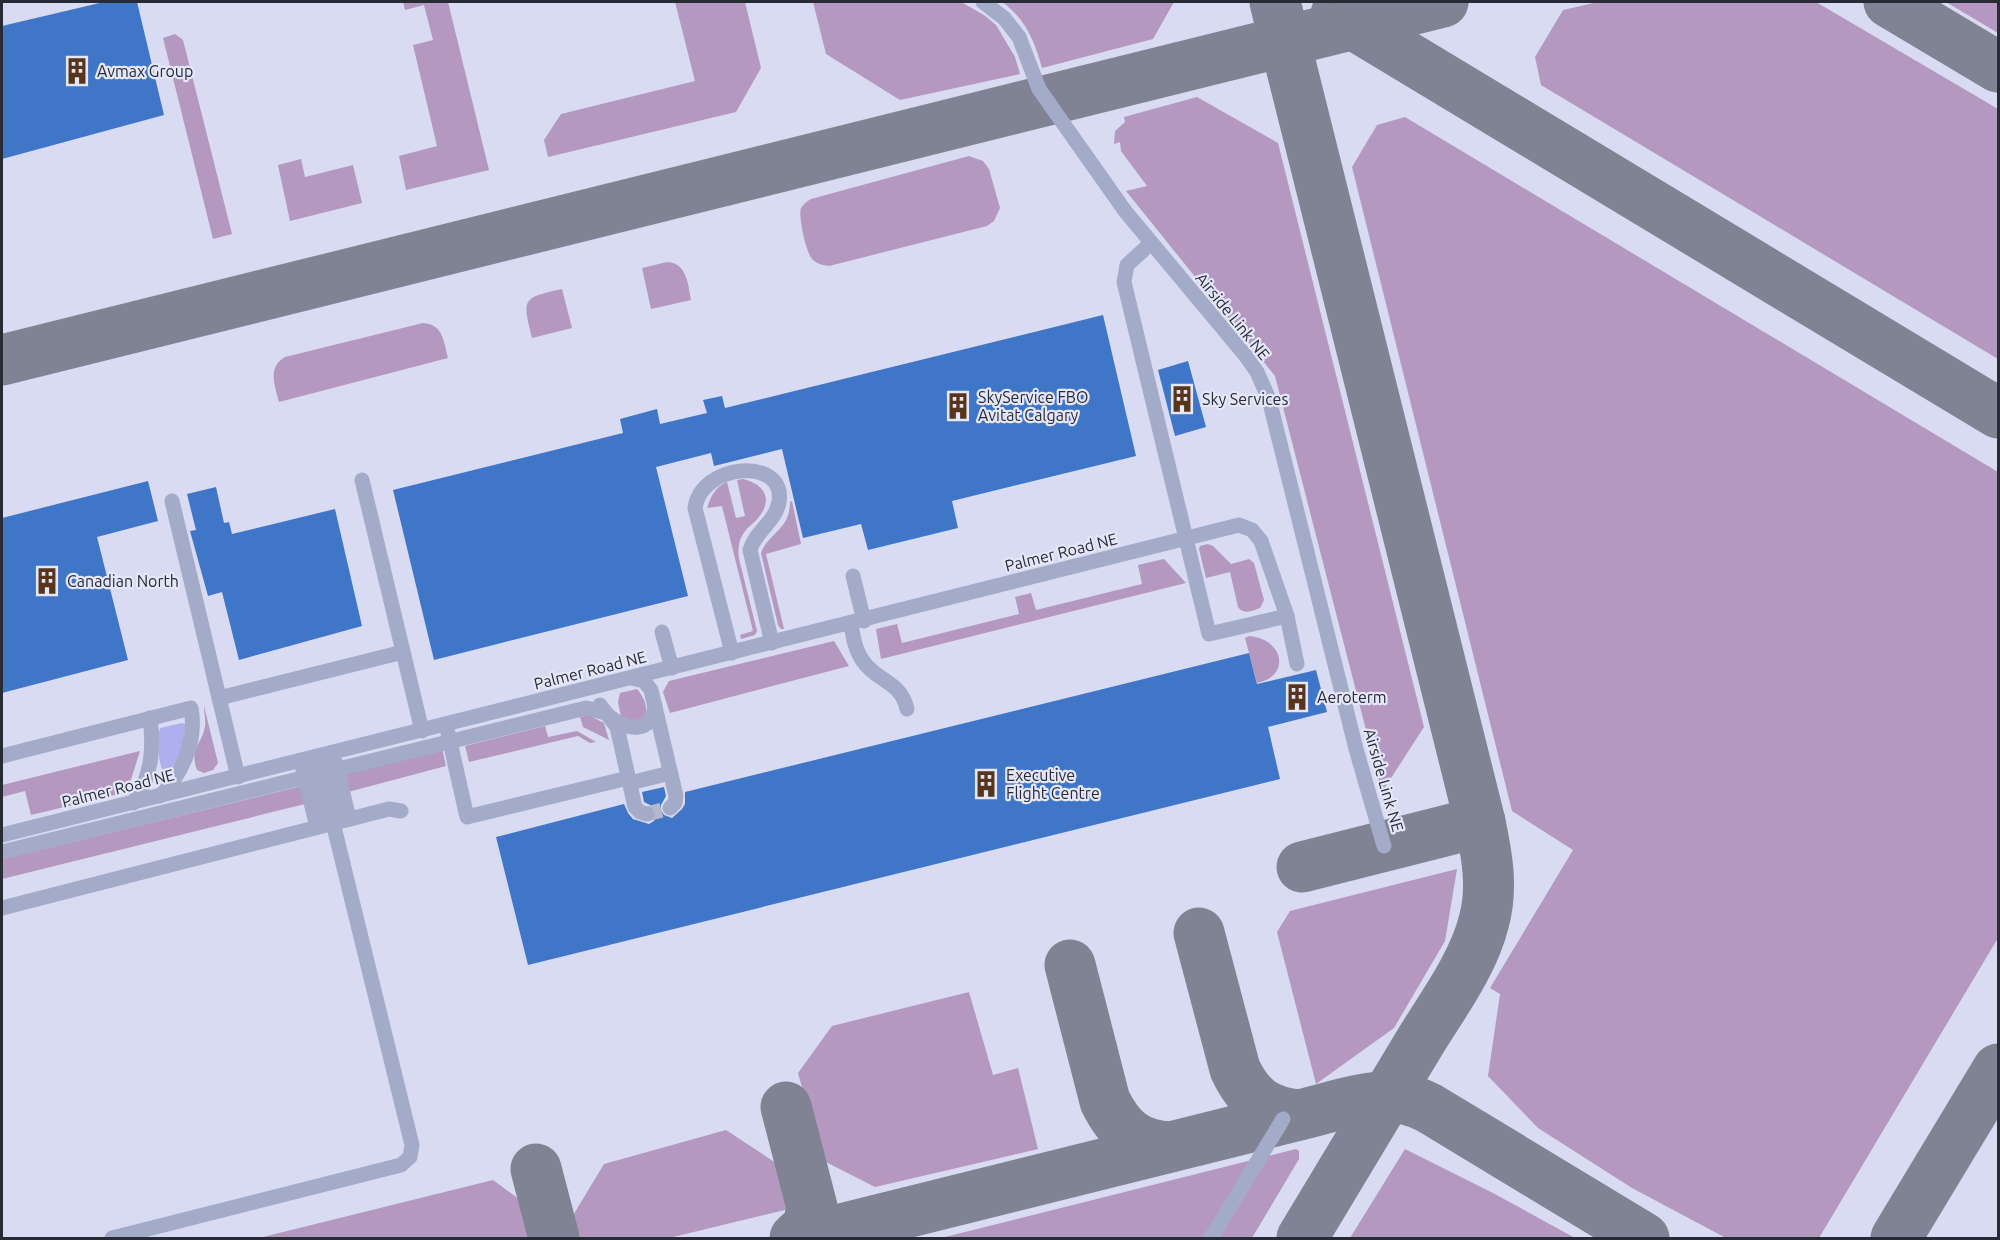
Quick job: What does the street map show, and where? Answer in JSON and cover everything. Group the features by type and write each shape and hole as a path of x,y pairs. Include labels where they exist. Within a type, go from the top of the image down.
{"street":[{"name":"Airside Link NE","path":"983,2 1004,18 1016,32 1039,89 1125,211 1257,372 1269,399 1354,738 1384,846"},
{"path":"1151,243 1127,265 1124,282 1209,634 1287,616"},
{"path":"732,653 695,508 700,493 711,481 747,470 758,471 769,477 779,496 774,515 754,539 750,550 772,643"},
{"path":"362,480 422,731"},
{"path":"172,501 238,777"},
{"name":"Palmer Road NE","path":"2,836 1239,525 1252,530 1261,541 1287,616 1298,664"},
{"path":"853,576 857,622 855,644 863,662 900,692 906,709"},
{"path":"662,632 672,668"},
{"path":"219,698 403,652"},
{"path":"632,678 644,681 648,685 655,705 676,800 670,808"},
{"path":"573,693 594,700 616,727 637,810 646,814"},
{"path":"2,852 586,708 608,715 623,726 640,727 650,720 655,705"},
{"path":"2,756 191,708 193,719 190,744 172,782 160,796"},
{"path":"133,803 145,783 150,764 152,738 150,718"},
{"path":"446,725 467,817 629,780 670,773"},
{"path":"112,1239 401,1165 410,1156 412,1145 317,758"},
{"path":"317,758 333,823"},
{"path":"2,908 389,809 400,811"},
{"path":"1211,1239 1283,1119"}],"shaded area":[{"path":"403,2 448,2 489,170 406,190 399,156 437,146 413,45 433,40 424,5 405,10"},
{"path":"675,2 745,2 761,68 736,112 548,157 544,140 561,114 695,81"},
{"path":"813,2 961,2 996,25 1015,57 1020,74 900,100 826,54"},
{"path":"1002,2 1174,2 1153,39 1042,68 1028,31 1017,15"},
{"path":"1598,2 1816,2 1998,109 1998,359 1541,85 1535,57 1563,10"},
{"path":"1946,2 1998,2 1998,33"},
{"path":"175,34 183,40 232,234 213,239 163,38"},
{"path":"1197,97 1278,143 1424,727 1382,792 1275,376 1126,191 1147,186 1121,151 1120,142 1114,144 1115,131 1125,122 1124,117"},
{"path":"1405,117 1998,472 1998,938 1819,1238 1726,1238 1632,1188 1538,1128 1488,1076 1500,994 1490,988 1573,850 1512,811 1352,167 1377,125"},
{"path":"969,156 983,161 989,169 1000,208 994,221 987,226 829,266 812,259 805,242 800,212 801,208 811,199"},
{"path":"301,159 305,177 353,165 362,203 290,221 278,165"},
{"path":"667,262 674,263 683,270 691,300 651,309 642,268"},
{"path":"562,289 572,328 532,338 527,315 528,302 539,295"},
{"path":"423,323 430,324 439,330 448,358 279,402 274,383 274,371 279,361 285,357"},
{"path":"743,479 761,489 766,499 763,511 744,533 739,544 739,559 757,631 755,635 741,639 740,635 753,631 722,506 707,508 714,492 727,482 736,518 745,516 737,480"},
{"path":"792,501 801,544 766,554 784,629 781,629 778,625 761,553 787,519"},
{"path":"1208,544 1231,564 1249,559 1254,563 1264,600 1260,608 1245,612 1238,607 1230,572 1206,578 1199,549 1200,546"},
{"path":"1164,559 1186,583 881,659 876,629 897,624 902,643 1019,614 1015,597 1031,593 1036,610 1142,584 1138,565"},
{"path":"1249,636 1270,644 1276,650 1279,658 1279,666 1275,673 1268,679 1257,683 1245,638"},
{"path":"834,641 849,666 670,713 663,692 669,681"},
{"path":"637,689 645,702 646,710 644,718 632,722 621,717 618,702 620,693"},
{"path":"204,706 218,763 213,770 204,773 197,770 194,757 205,727"},
{"path":"588,715 604,723 609,740 583,727 580,717"},
{"path":"545,726 548,737 577,731 596,742 590,743 578,736 469,762 465,746"},
{"path":"442,748 446,766 348,792 343,774"},
{"path":"140,751 127,792 31,815 25,791 2,797 2,785"},
{"path":"302,786 305,804 2,879 2,859"},
{"path":"1457,869 1445,941 1394,1028 1316,1084 1277,932 1290,911"},
{"path":"969,992 993,1075 1018,1068 1038,1149 875,1187 822,1160 798,1073 832,1026"},
{"path":"726,1130 779,1165 789,1209 669,1238 577,1237 572,1217 604,1164"},
{"path":"1296,1149 1299,1151 1299,1159 1252,1238 941,1238"},
{"path":"1405,1149 1493,1193 1575,1238 1350,1238"},
{"path":"493,1180 523,1202 532,1238 259,1238"}],"sand":[{"path":"185,724 185,730 179,756 172,767 163,771 158,750 160,728"}],"building":[{"name":"Avmax Group","path":"104,2 137,2 164,115 2,159 2,26"},
{"path":"1103,315 1136,456 952,501 958,528 868,550 861,524 803,538 782,449 714,466 711,453 656,467 688,596 434,660 393,490 623,433 620,419 657,409 660,424 707,413 703,400 722,396 725,408"},
{"name":"Sky Services","path":"1188,361 1206,427 1175,436 1158,370"},
{"name":"Canadian North","path":"148,481 158,521 97,537 128,660 2,693 2,518"},
{"path":"216,487 224,523 229,522 232,534 335,509 362,626 239,660 222,592 208,596 190,531 196,530 187,494"},
{"name":"Executive Flight Centre","path":"1249,653 1257,684 1316,670 1327,712 1268,727 1280,779 528,965 496,837 624,804 633,819 649,824 654,821 657,812 654,807 644,802 642,792 664,787 666,796 661,810 664,815 672,818 685,804 685,792"}],"taxiway":[{"path":"1275,2 1480,822 1489,884 1487,909 1479,937 1457,984 1302,1238"},
{"path":"2,360 1443,2"},
{"path":"1889,2 1998,67"},
{"path":"1336,14 1998,413"},
{"path":"1302,867 1480,822"},
{"path":"1199,933 1235,1069 1240,1079 1253,1096 1268,1107 1299,1115"},
{"path":"1070,965 1105,1101 1111,1112 1123,1128 1138,1139 1158,1146 1170,1147"},
{"path":"1896,1238 1998,1069"},
{"path":"805,1238 1348,1102 1380,1097 1412,1101 1429,1108 1644,1238"},
{"path":"786,1107 812,1207 808,1226 795,1238"},
{"path":"536,1169 554,1238"}],"tunnel":[{"path":"647,814 670,808"}],"place":[{"name":"Avmax Group","path":"77,71"},
{"name":"Sky Services","path":"1182,399"},
{"name":"SkyService FBO Avitat Calgary","path":"958,406"},
{"name":"Canadian North","path":"47,581"},
{"name":"Aeroterm","path":"1297,697"},
{"name":"Executive Flight Centre","path":"986,784"}]}
